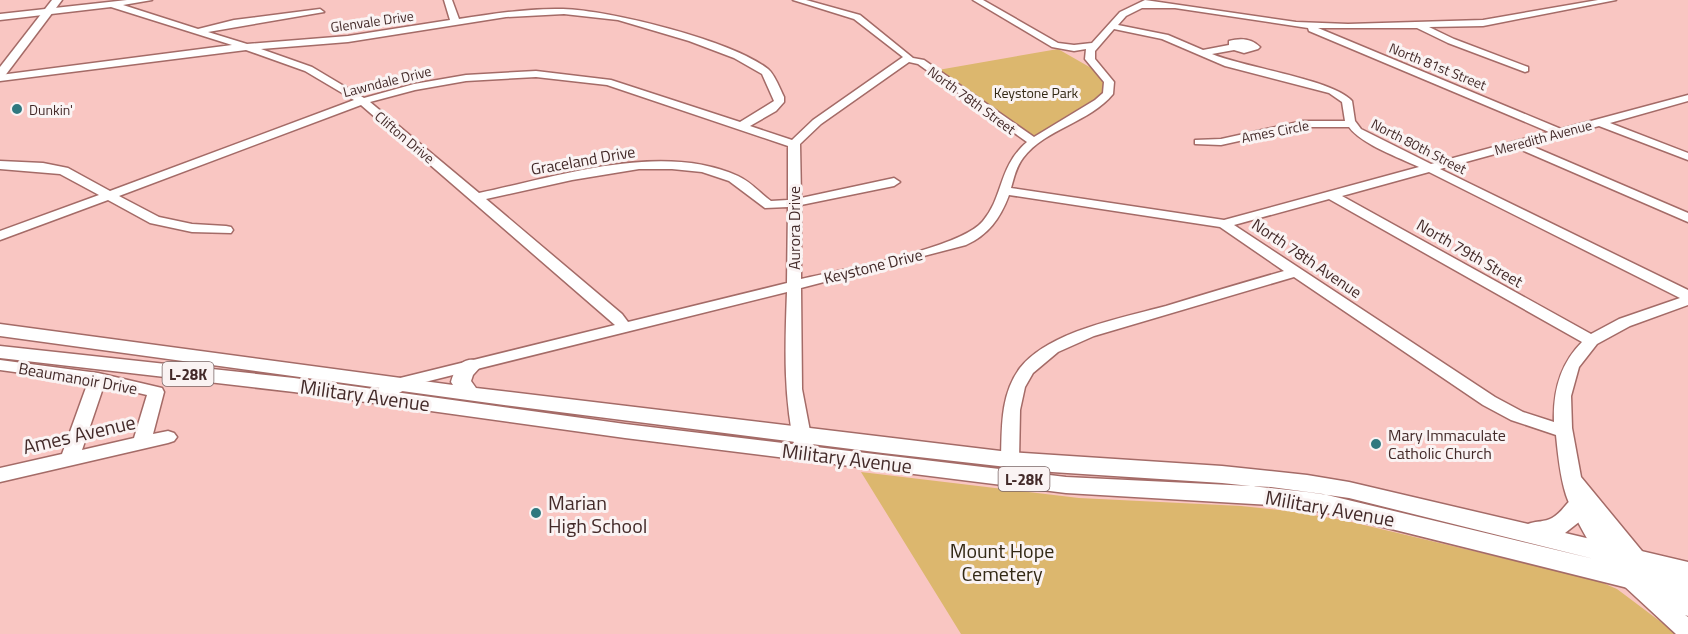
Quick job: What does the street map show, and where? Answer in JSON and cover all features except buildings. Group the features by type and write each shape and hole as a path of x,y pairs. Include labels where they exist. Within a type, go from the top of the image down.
{"main road":[{"path":"0,58 36,13 57,0"},
{"path":"0,77 47,6"},
{"name":"Military Avenue","path":"0,330 469,392 1066,484 1220,493 1323,503 1633,568 1688,572"},
{"name":"Military Avenue","path":"0,352 376,397 626,431 802,443 1104,469 1224,474 1310,483 1608,552 1633,568 1677,590"},
{"path":"469,392 461,382 464,372 472,365"},
{"path":"1526,532 1561,526 1568,521 1579,504"}],"street":[{"path":"47,6 148,0"},
{"path":"448,0 455,21"},
{"path":"797,0 843,13 850,7 841,0"},
{"path":"977,0 1096,67"},
{"path":"1162,0 1176,6"},
{"path":"1055,45 1074,48 1093,46 1123,14 1146,2 1247,19 1307,26 1420,26 1496,22 1612,0"},
{"name":"Clifton Drive","path":"111,4 307,68 362,101 617,317 624,327"},
{"path":"196,32 234,23 320,12"},
{"name":"Glenvale Drive","path":"0,77 248,47 348,39 455,21 536,12 590,13 619,18 718,48 761,68 769,76 779,97 776,107 741,126"},
{"path":"0,17 36,13"},
{"name":"North 78th Street","path":"843,13 861,19 909,57 907,59 921,62 1034,142"},
{"name":"North 81st Street","path":"1307,26 1558,132"},
{"path":"1420,26 1450,41 1526,69"},
{"name":"North 80th Street","path":"1111,27 1165,37 1238,67 1333,92 1344,98 1350,105 1349,118 1352,124 1367,137 1688,298"},
{"name":"Keystone Drive","path":"376,397 402,383 967,241 988,226 995,215 1013,164 1034,142 1095,105 1108,94 1109,82 1089,56 1093,46"},
{"path":"1203,53 1234,47"},
{"path":"794,144 817,122 907,59"},
{"name":"Lawndale Drive","path":"0,236 362,101 414,87 466,78 513,75 563,76 622,85 794,144"},
{"name":"Meredith Avenue","path":"1224,224 1688,98"},
{"path":"1673,102 1688,107"},
{"path":"1599,122 1688,157"},
{"name":"Ames Circle","path":"1199,142 1221,142 1303,124 1352,124"},
{"name":"Aurora Drive","path":"794,144 792,309 794,393 802,443"},
{"path":"1518,144 1688,219"},
{"path":"0,165 36,166 64,171 155,220 192,228 226,230"},
{"name":"Graceland Drive","path":"477,197 619,168 665,165 698,168 726,176 744,185 770,205 794,203 894,183"},
{"name":"North 78th Avenue","path":"1004,190 1224,224 1489,401 1517,416 1563,431"},
{"name":"North 79th Street","path":"1331,195 1592,341"},
{"path":"1010,460 1011,410 1017,387 1028,370 1052,349 1089,333 1295,272"},
{"path":"1608,552 1579,504 1572,476 1563,431 1562,402 1566,376 1576,358 1592,341 1617,327 1688,298"},
{"name":"Beaumanoir Drive","path":"0,364 98,378 156,392 142,443"},
{"path":"70,459 98,378"},
{"name":"Ames Avenue","path":"0,475 168,437"},
{"path":"1572,476 1633,568 1688,631"},
{"path":"1677,590 1688,607"}],"green space":[{"name":"Keystone Park","path":"1058,49 1100,73 1107,87 1101,97 1035,137 1029,137 938,70"},
{"name":"Mount Hope Cemetery","path":"861,472 1079,498 1241,506 1343,520 1596,580 1617,589 1677,634 961,634"}],"place":[{"name":"Dunkin'","path":"17,109"},
{"name":"Mary Immaculate Catholic Church","path":"1376,444"},
{"name":"Marian High School","path":"536,513"}]}
